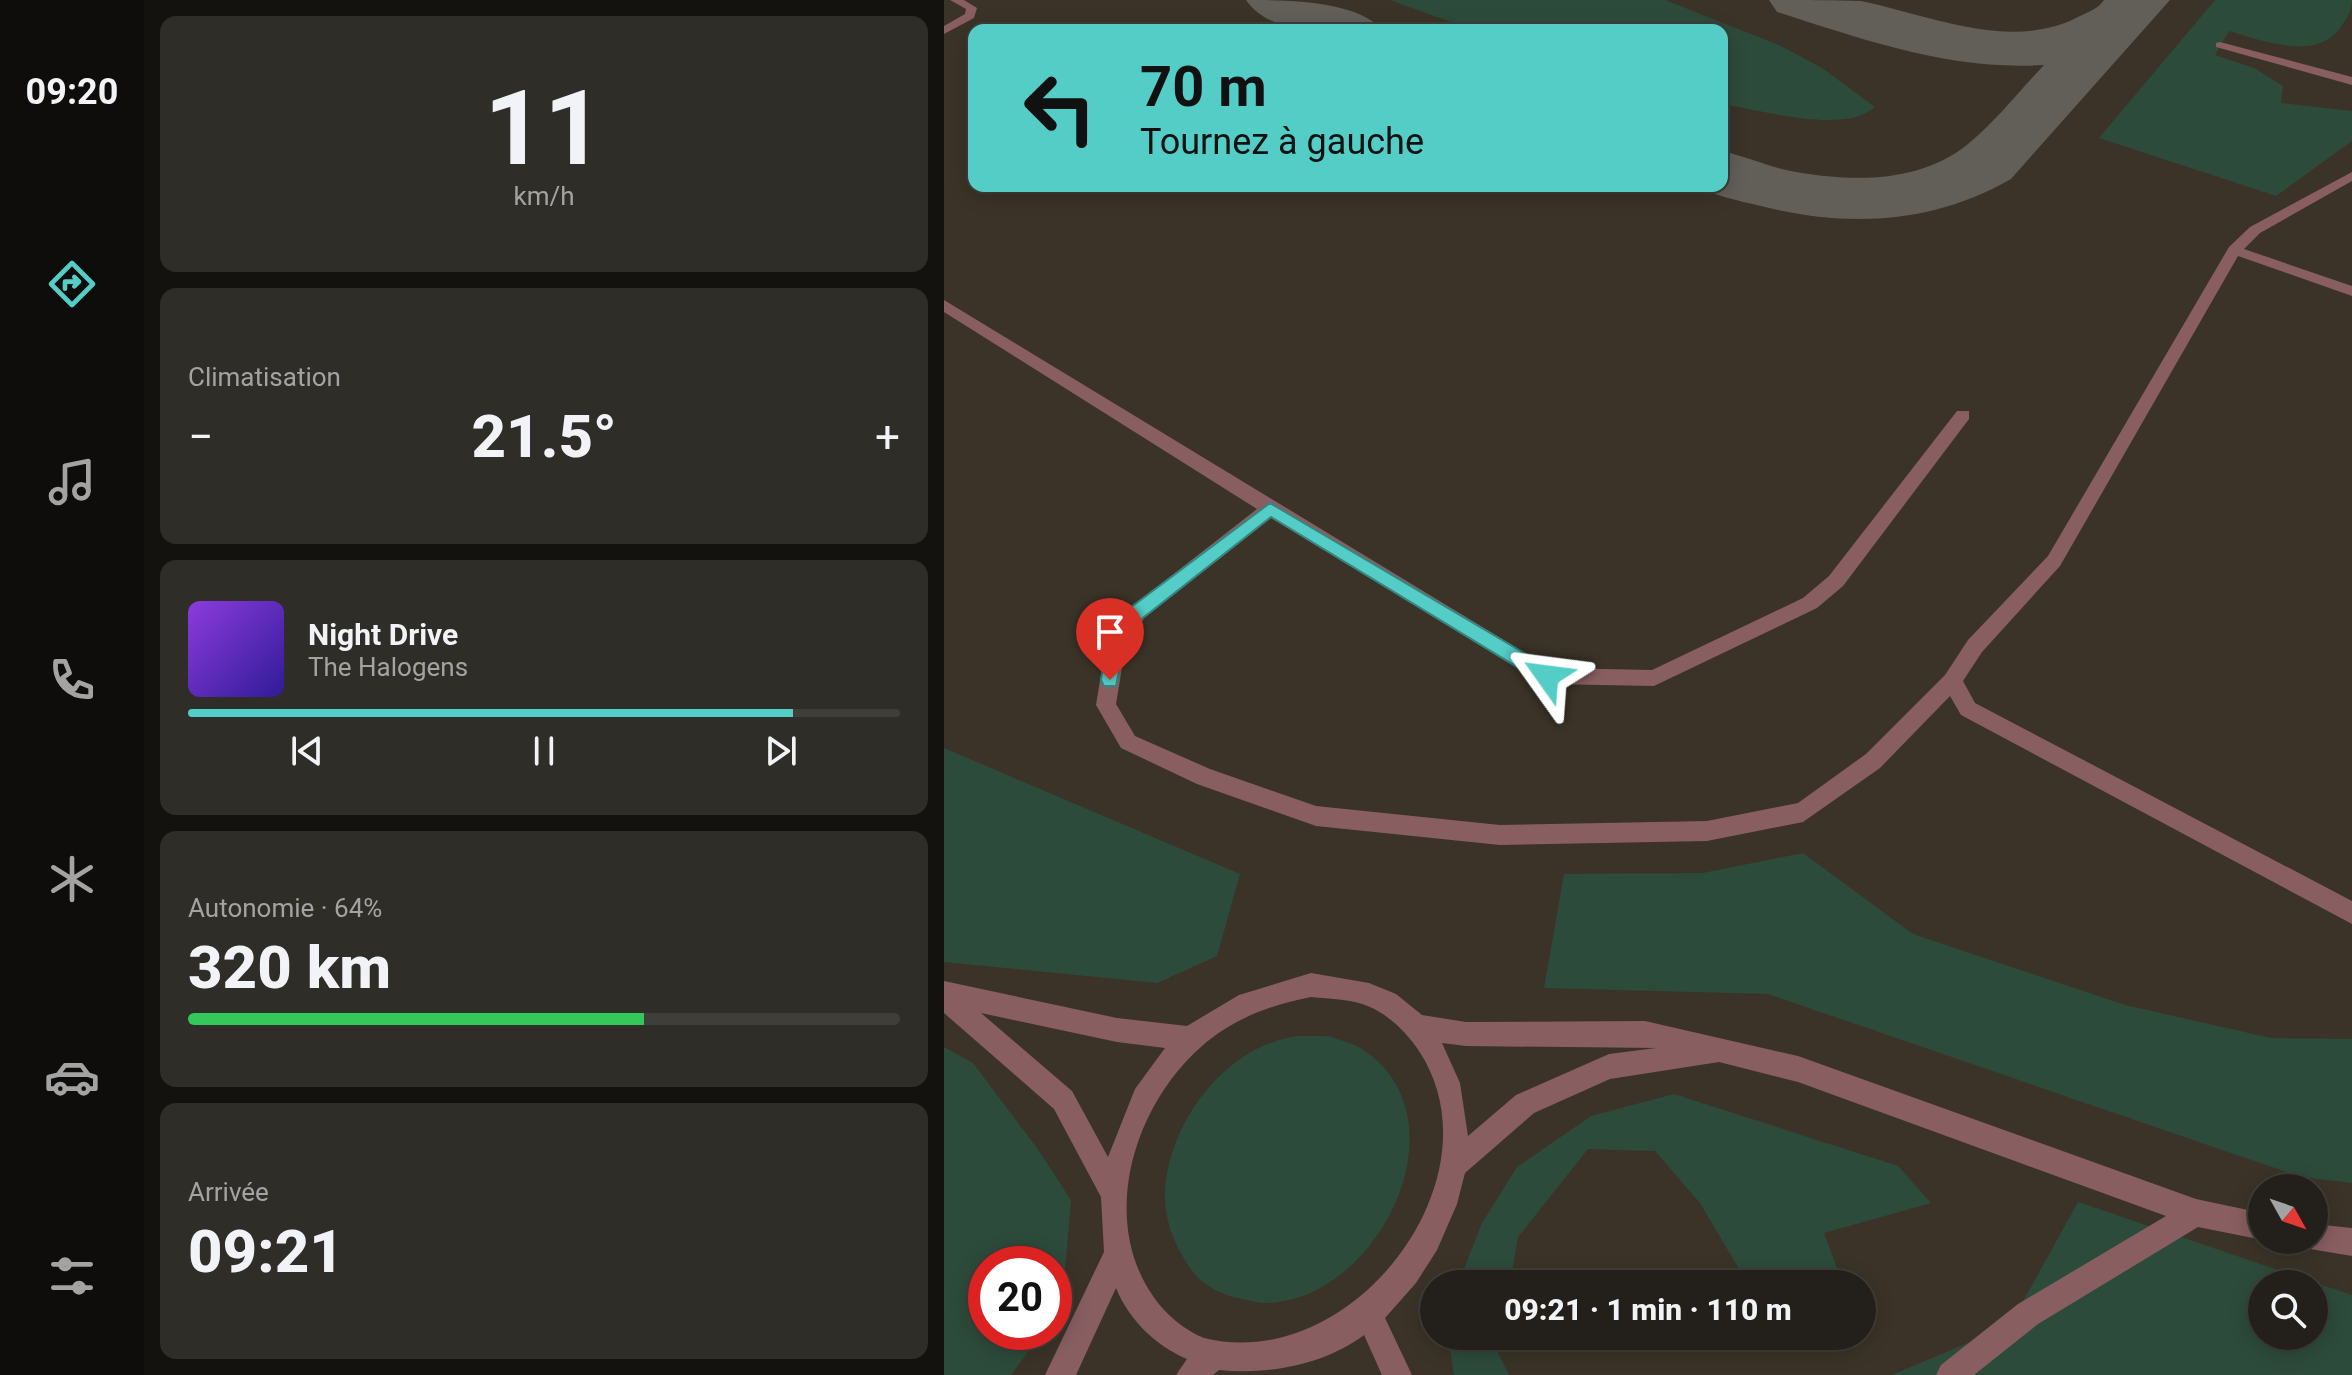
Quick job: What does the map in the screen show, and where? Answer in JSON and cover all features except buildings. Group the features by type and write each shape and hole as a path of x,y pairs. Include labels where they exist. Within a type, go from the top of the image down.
{"street":[{"path":"944,31 970,16 972,8 955,0"},
{"path":"2220,45 2352,81"},
{"path":"1270,509 1137,613 1114,656 1106,705 1128,742 1204,777 1316,816 1500,835 1707,831 1803,812 1873,761 1952,681 1975,646 2054,561 2234,250 2255,230 2352,176"},
{"path":"2234,250 2352,291"},
{"path":"944,305 1270,509 1547,676 1654,678 1810,603 1836,581 1963,415"},
{"path":"1952,681 1968,709 2352,913"},
{"path":"1311,985 1351,989 1387,1003 1417,1027 1441,1064 1455,1112 1454,1165 1439,1219 1410,1271 1369,1315 1319,1347 1265,1361 1202,1366 1168,1336 1136,1300 1117,1254 1113,1192 1127,1134 1153,1083 1190,1039 1229,1012 1270,993 1311,985"},
{"path":"944,995 1117,1030 1190,1039"},
{"path":"944,995 1063,1100 1113,1192"},
{"path":"1417,1027 1466,1034 1645,1033 1725,1051 1798,1069 2196,1213 2248,1224"},
{"path":"1454,1165 1525,1104 1609,1067 1725,1051"},
{"path":"1951,1375 2028,1314 2196,1213"},
{"path":"2328,1239 2352,1242"},
{"path":"1060,1375 1078,1343 1117,1254"},
{"path":"1369,1315 1397,1375"}],"shaded area":[{"path":"944,0 2352,0 2352,1375 944,1375"}],"green space":[{"path":"1390,0 1665,0 1726,24 1456,24"},
{"path":"2215,0 2352,0 2347,18 2340,28 2330,38 2317,44 2288,46 2229,31 2215,55 2254,68 2283,86 2281,103 2352,111 2352,141 2276,196 2099,138"},
{"path":"1728,25 1781,46 1822,68 1875,107 1861,115 1844,119 1779,115 1728,105"},
{"path":"944,748 1240,874 1217,956 1157,983 944,962"},
{"path":"1803,853 1913,934 2125,1005 2271,1038 2352,1039 2352,1183 2328,1180 2328,1174 2292,1174 1768,994 1544,988 1564,874 1703,873"},
{"path":"1328,1036 1362,1049 1393,1080 1408,1118 1408,1159 1396,1202 1374,1240 1343,1273 1306,1295 1265,1303 1235,1298 1207,1285 1195,1275 1172,1235 1165,1196 1175,1144 1203,1095 1221,1074 1243,1057 1266,1044 1292,1037"},
{"path":"944,1047 973,1063 1037,1148 1071,1200 1067,1246 968,1246 968,1350 1030,1350 1011,1375 944,1375"},
{"path":"1674,1094 1898,1166 1931,1203 1824,1233 1838,1270 1740,1270 1700,1203 1655,1151 1588,1149 1518,1237 1512,1270 1464,1270 1482,1223 1517,1167 1591,1116"},
{"path":"2078,1202 2278,1270 2248,1270 2248,1350 2328,1350 2328,1287 2352,1295 2352,1375 1892,1375 2010,1325"},
{"path":"1450,1350 1499,1350 1509,1375 1454,1375"}],"taxiway":[{"path":"1275,0 1337,24"},
{"path":"1798,0 1921,37 2007,49 2049,46 2089,35 2127,15"},
{"path":"2127,15 2141,0"},
{"path":"2127,9 2127,15"},
{"path":"1728,174 1786,191 1856,199 1891,198 1925,192 1957,181 1998,154 2127,15"}],"route":[{"path":"1110,680 1114,656 1137,613 1270,509 1547,676"}]}
